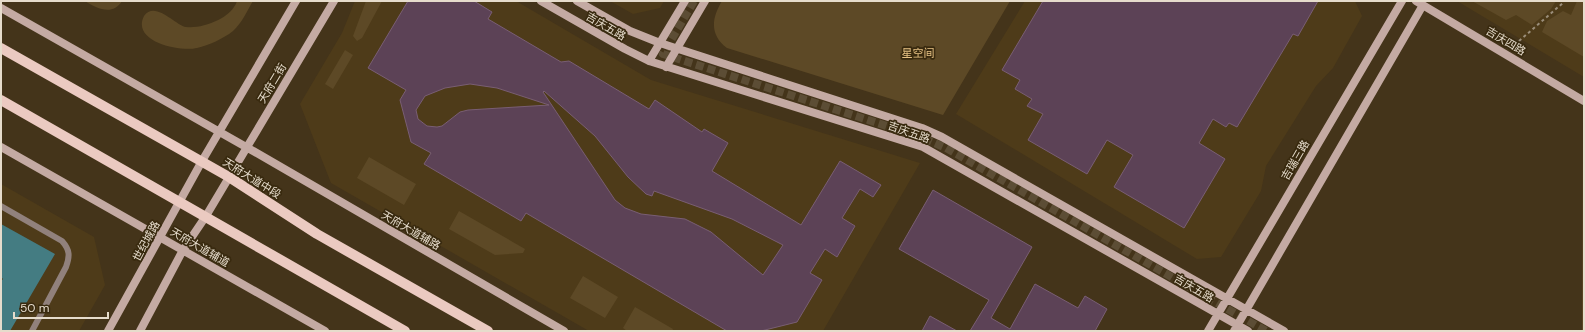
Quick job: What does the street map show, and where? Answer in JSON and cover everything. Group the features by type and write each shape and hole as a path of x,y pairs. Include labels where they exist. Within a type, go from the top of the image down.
{"main road":[{"name":"天府大道中段","path":"1,48 202,161 317,234 488,331"},
{"path":"1,100 405,331"}],"street":[{"name":"天府二街","path":"202,161 296,1"},
{"name":"天府二街","path":"229,177 334,1"},
{"name":"吉庆五路","path":"541,1 625,49 650,61 923,147 1218,314 1236,328 1248,331"},
{"name":"吉庆五路","path":"577,1 630,31 660,43 922,128 942,137 1284,331"},
{"path":"650,61 685,1"},
{"path":"666,67 705,1"},
{"name":"吉瑞三路","path":"1208,331 1402,1"},
{"path":"1236,328 1420,3"},
{"name":"吉庆四路","path":"1420,3 1584,101"},
{"path":"1,8 247,147"},
{"name":"天府大道辅道","path":"1,147 325,331"},
{"name":"天府大道辅路","path":"247,147 564,331"},
{"name":"世纪城路","path":"108,331 134,287 202,161"},
{"path":"140,331 183,250 206,216 229,177"}],"lane":[{"path":"1,206 62,241 69,248 69,258 66,267 32,331"}],"path":[{"path":"1519,41 1564,2"}],"shaded area":[{"path":"355,1 516,1 651,80 920,163 823,331 589,331 331,183 300,104 342,33"},
{"path":"610,1 664,1 660,8 633,14"},
{"path":"1025,1 1355,1 1362,16 1333,68 1316,86 1266,166 1261,191 1221,257 1197,259 956,114"},
{"path":"1457,1 1584,1 1584,77"},
{"path":"1,184 94,237 105,285 79,331 1,331"}],"green space":[{"path":"85,1 122,1 118,6 110,10 105,10"},
{"path":"237,1 253,1 242,21 229,34 197,48 189,49 169,46 151,39 144,33 142,25 144,16 149,12 159,12 181,25 193,27 208,24 223,17 229,13"},
{"path":"366,1 382,1 362,38 357,41 353,36"},
{"name":"星空间","path":"722,1 1010,1 943,115 727,48 718,38 714,26 714,20"},
{"path":"1472,1 1556,1 1551,9 1532,25 1516,15 1506,20"},
{"path":"1577,1 1584,1 1584,57 1542,32 1547,21 1563,11 1571,15"},
{"path":"345,50 353,55 333,89 325,84"},
{"path":"1583,122 1584,331 1582,331"},
{"path":"369,157 416,184 404,205 357,178"},
{"path":"459,211 525,249 523,253 495,255 449,229"},
{"path":"583,276 618,297 605,318 570,298"},
{"path":"635,307 673,329 672,331 627,331 623,328"}],"water":[{"path":"1,224 55,254 10,331 1,331 1,281 3,279 1,277"}],"building":[{"path":"408,1 474,1 492,12 488,19 561,62 569,61 649,109 655,100 702,132 704,129 728,143 712,171 801,225 840,161 881,185 873,197 860,189 842,218 855,226 837,257 825,249 810,273 822,280 797,322 761,331 727,331 526,213 521,221 424,164 431,153 411,142 400,100 406,90 368,68","holes":["470,84 497,88 549,105 468,110 460,112 442,126 437,127 427,126 418,119 416,110 425,96 445,88","544,91 595,136 628,177 646,194 652,196 654,191 732,219 783,245 763,275 711,232 685,219 641,214 625,208 615,200 543,92"]},
{"path":"1043,1 1318,1 1298,36 1293,34 1237,127 1229,123 1226,127 1213,119 1199,143 1225,159 1184,228 1114,187 1133,155 1107,140 1087,174 1028,140 1043,114 1027,106 1032,99 1015,89 1020,80 1002,70"},
{"path":"933,190 1032,247 991,318 1010,329 1035,284 1078,308 1085,296 1107,309 1095,331 970,331 989,300 899,249"},
{"path":"930,316 957,331 922,331"}],"tunnel":[{"path":"694,1 663,54 921,137 946,148 1266,331"}]}
